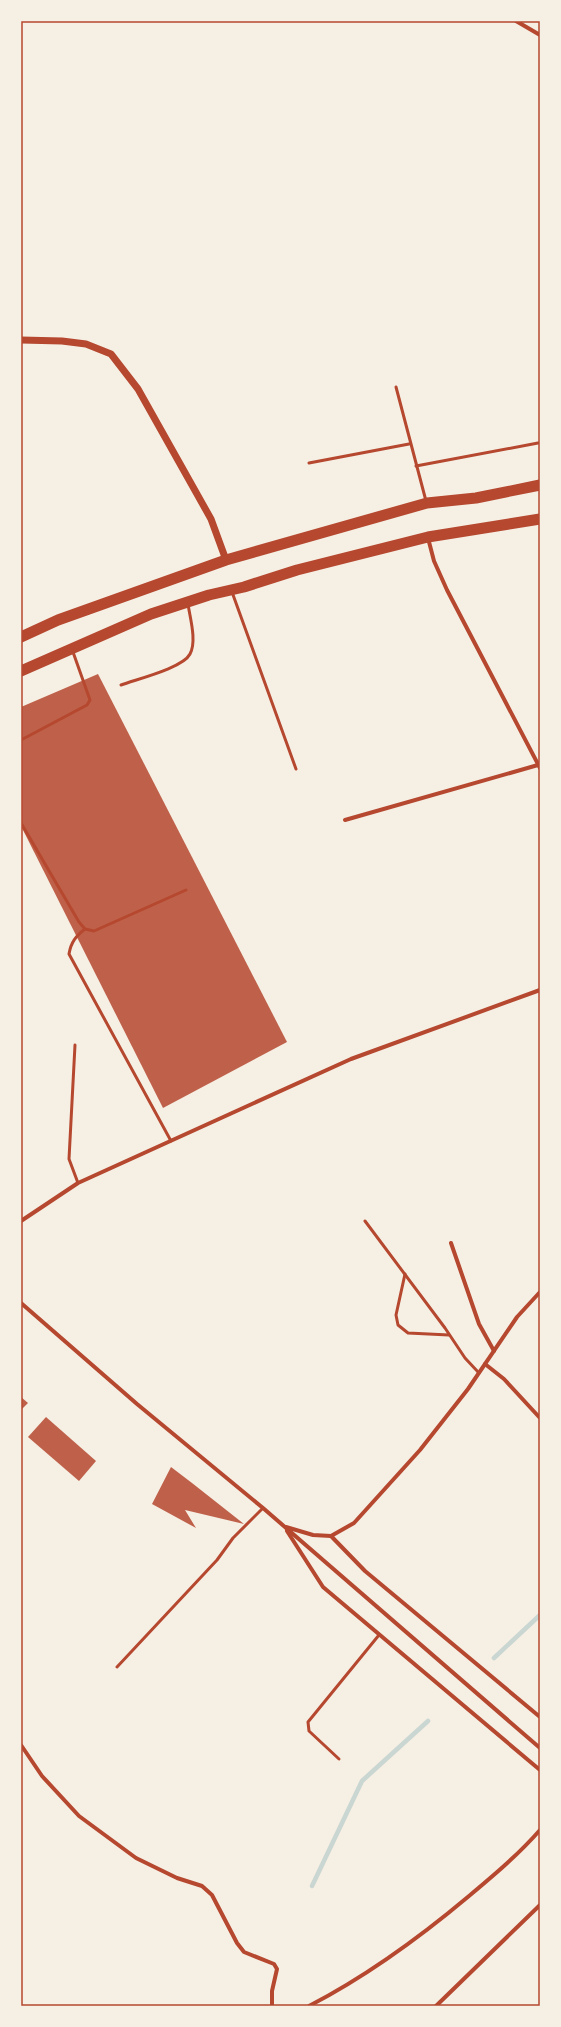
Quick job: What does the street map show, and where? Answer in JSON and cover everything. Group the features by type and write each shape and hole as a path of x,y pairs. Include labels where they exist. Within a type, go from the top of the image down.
{"highway":[{"path":"21,637 58,620 226,560 426,503 476,498 540,485"},
{"path":"21,671 72,650 151,614 297,570 428,537 540,519"}],"street":[{"path":"516,21 540,35"},
{"path":"21,340 62,341 86,344 111,354 138,389 196,492 211,519 226,560"},
{"path":"345,820 539,767 447,590 434,561 428,537"},
{"path":"21,1221 78,1183 351,1059 540,990"},
{"path":"451,1243 480,1324 494,1351"},
{"path":"285,1527 313,1535 331,1536 354,1523 420,1450 480,1372 517,1317 540,1292"},
{"path":"21,1303 137,1404 263,1508 540,1748"},
{"path":"485,1364 504,1379 540,1418"},
{"path":"285,1527 323,1587 540,1770"},
{"path":"331,1536 371,1576 540,1717"},
{"path":"21,1746 42,1776 79,1816 136,1858 177,1878 202,1886 212,1895 237,1943 244,1952 274,1964 277,1969 272,1991 272,2006"},
{"path":"309,2006 379,1966 441,1920 519,1854 540,1830"},
{"path":"436,2006 540,1905"}],"lane":[{"path":"396,387 409,444 426,503"},
{"path":"416,466 538,443"},
{"path":"309,463 409,444"},
{"path":"231,590 296,770"},
{"path":"121,685 184,662 191,653 193,642 188,602"},
{"path":"21,740 87,705 90,700 72,650"},
{"path":"21,823 78,922 85,929 94,931 186,890"},
{"path":"85,929 70,945 69,954 171,1141"},
{"path":"75,1045 69,1159 78,1183"},
{"path":"365,1221 450,1335 465,1358 480,1372"},
{"path":"405,1274 396,1315 398,1325 408,1333 450,1335"},
{"path":"117,1666 217,1560 233,1538 263,1508"},
{"path":"339,1759 309,1731 308,1722 380,1635"}],"building":[{"path":"98,674 287,1042 163,1108 21,826 21,707"},
{"path":"21,1397 28,1403 21,1410"},
{"path":"46,1417 96,1461 79,1481 28,1437"},
{"path":"171,1467 244,1524 185,1510 196,1528 152,1504"}],"waterway":[{"path":"494,1658 540,1615"},
{"path":"312,1886 362,1781 428,1721"}]}
